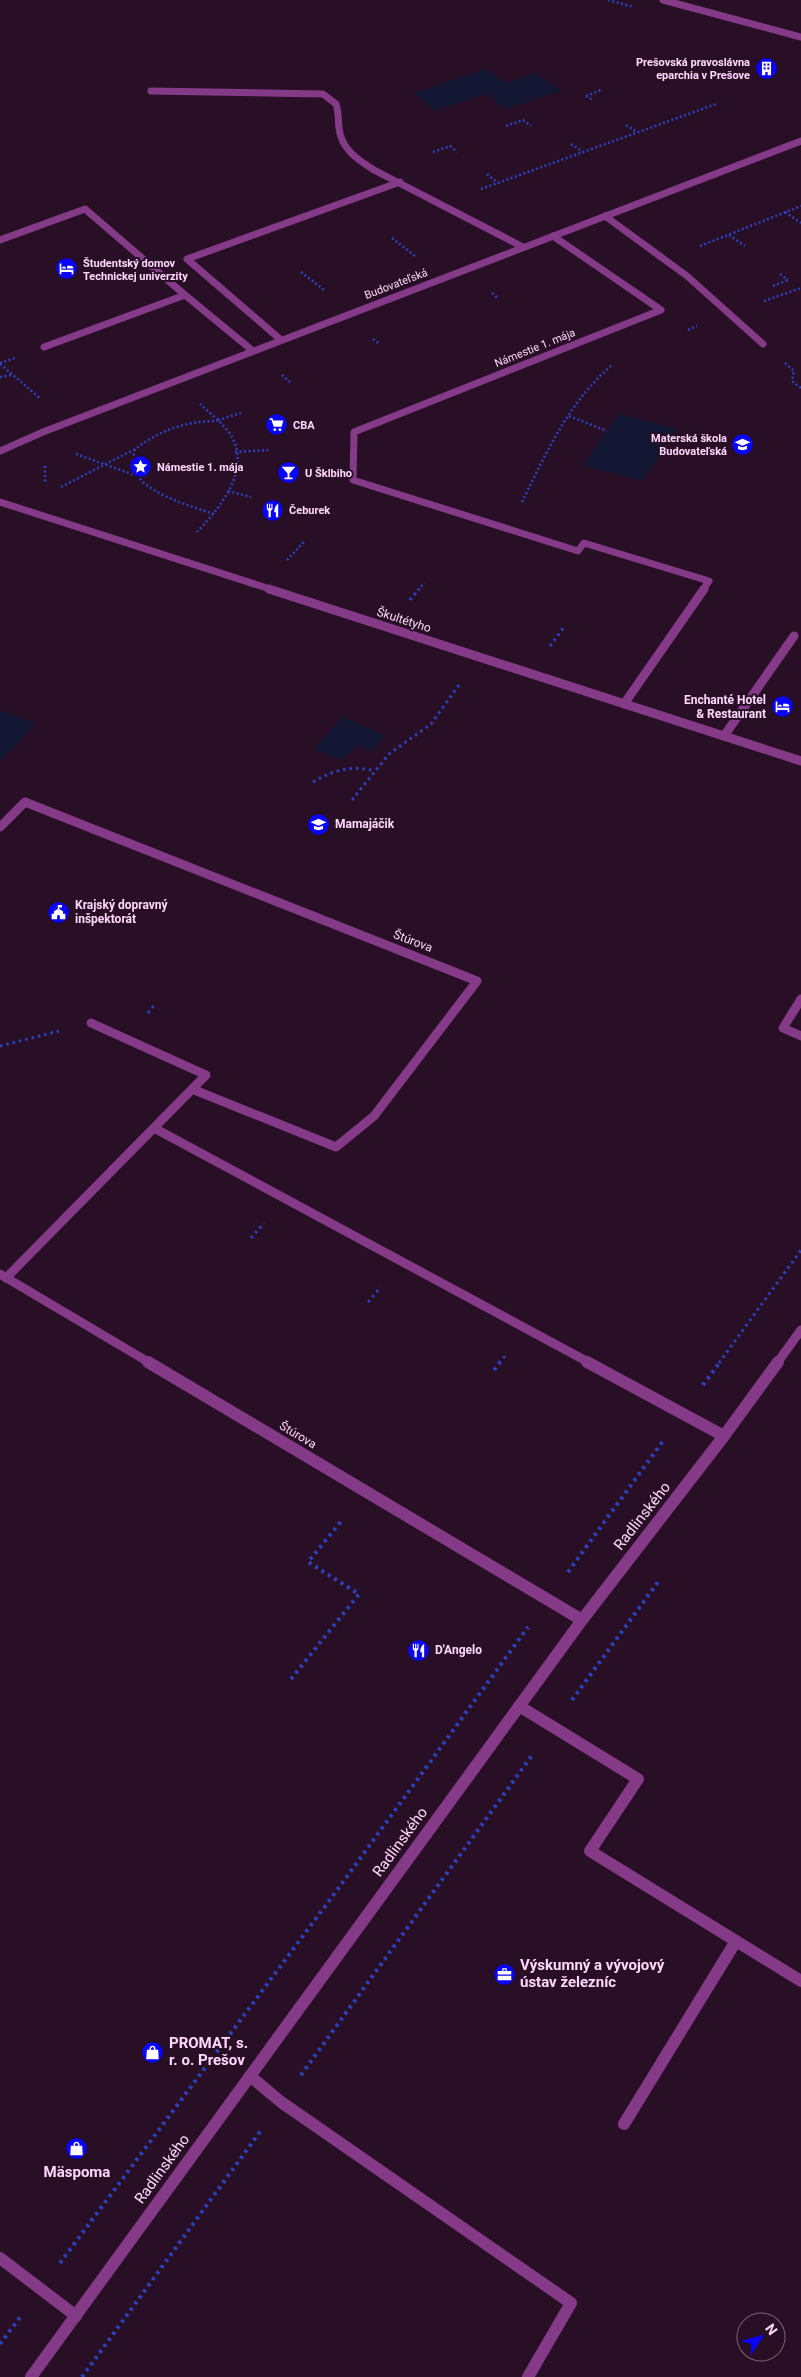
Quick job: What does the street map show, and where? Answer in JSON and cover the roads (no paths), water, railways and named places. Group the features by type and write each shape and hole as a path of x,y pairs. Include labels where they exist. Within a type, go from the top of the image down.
{"street":[{"path":"663,0 673,1 801,37"},
{"path":"151,92 322,94 332,98 339,108 339,129 344,144 374,170 523,247"},
{"name":"Budovateľská","path":"0,451 43,432 281,340 801,142"},
{"path":"281,340 187,260 400,182"},
{"path":"0,240 85,209 253,351"},
{"path":"605,216 666,258 732,312 763,344"},
{"name":"Námestie 1. mája","path":"553,236 660,310 354,432 353,480 578,551 584,543 709,581 624,704"},
{"path":"44,348 185,294"},
{"name":"Škultétyho","path":"0,502 801,761"},
{"path":"724,736 794,636"},
{"name":"Štúrova","path":"0,827 25,802 477,981 374,1116 336,1146 192,1089"},
{"path":"801,999 783,1028 801,1036"},
{"path":"3,1276 206,1075 92,1023"},
{"path":"154,1128 724,1436"},
{"name":"Štúrova","path":"3,1276 582,1620"},
{"name":"Radlinského","path":"31,2377 582,1620 724,1436 801,1330"},
{"path":"519,1706 638,1779 590,1851 801,1981"},
{"path":"624,2124 736,1941"},
{"path":"250,2076 281,2102 572,2303 528,2377"},
{"path":"0,2258 76,2316"}],"place":[{"name":"Prešovská pravoslávna eparchia v Prešove","path":"766,68"},
{"name":"Študentský domov Technickej univerzity","path":"67,269"},
{"name":"CBA","path":"277,425"},
{"name":"Materská škola Budovateľská","path":"743,444"},
{"name":"Námestie 1. mája","path":"141,467"},
{"name":"U Šklbiho","path":"289,473"},
{"name":"Čeburek","path":"273,510"},
{"name":"Enchanté Hotel & Restaurant","path":"782,707"},
{"name":"Mamajáčik","path":"319,824"},
{"name":"Krajský dopravný inšpektorát","path":"59,912"},
{"name":"D'Angelo","path":"419,1650"},
{"name":"Výskumný a vývojový ústav železníc","path":"504,1974"},
{"name":"PROMAT, s. r. o. Prešov","path":"153,2052"},
{"name":"Mäspoma","path":"77,2149"}]}
